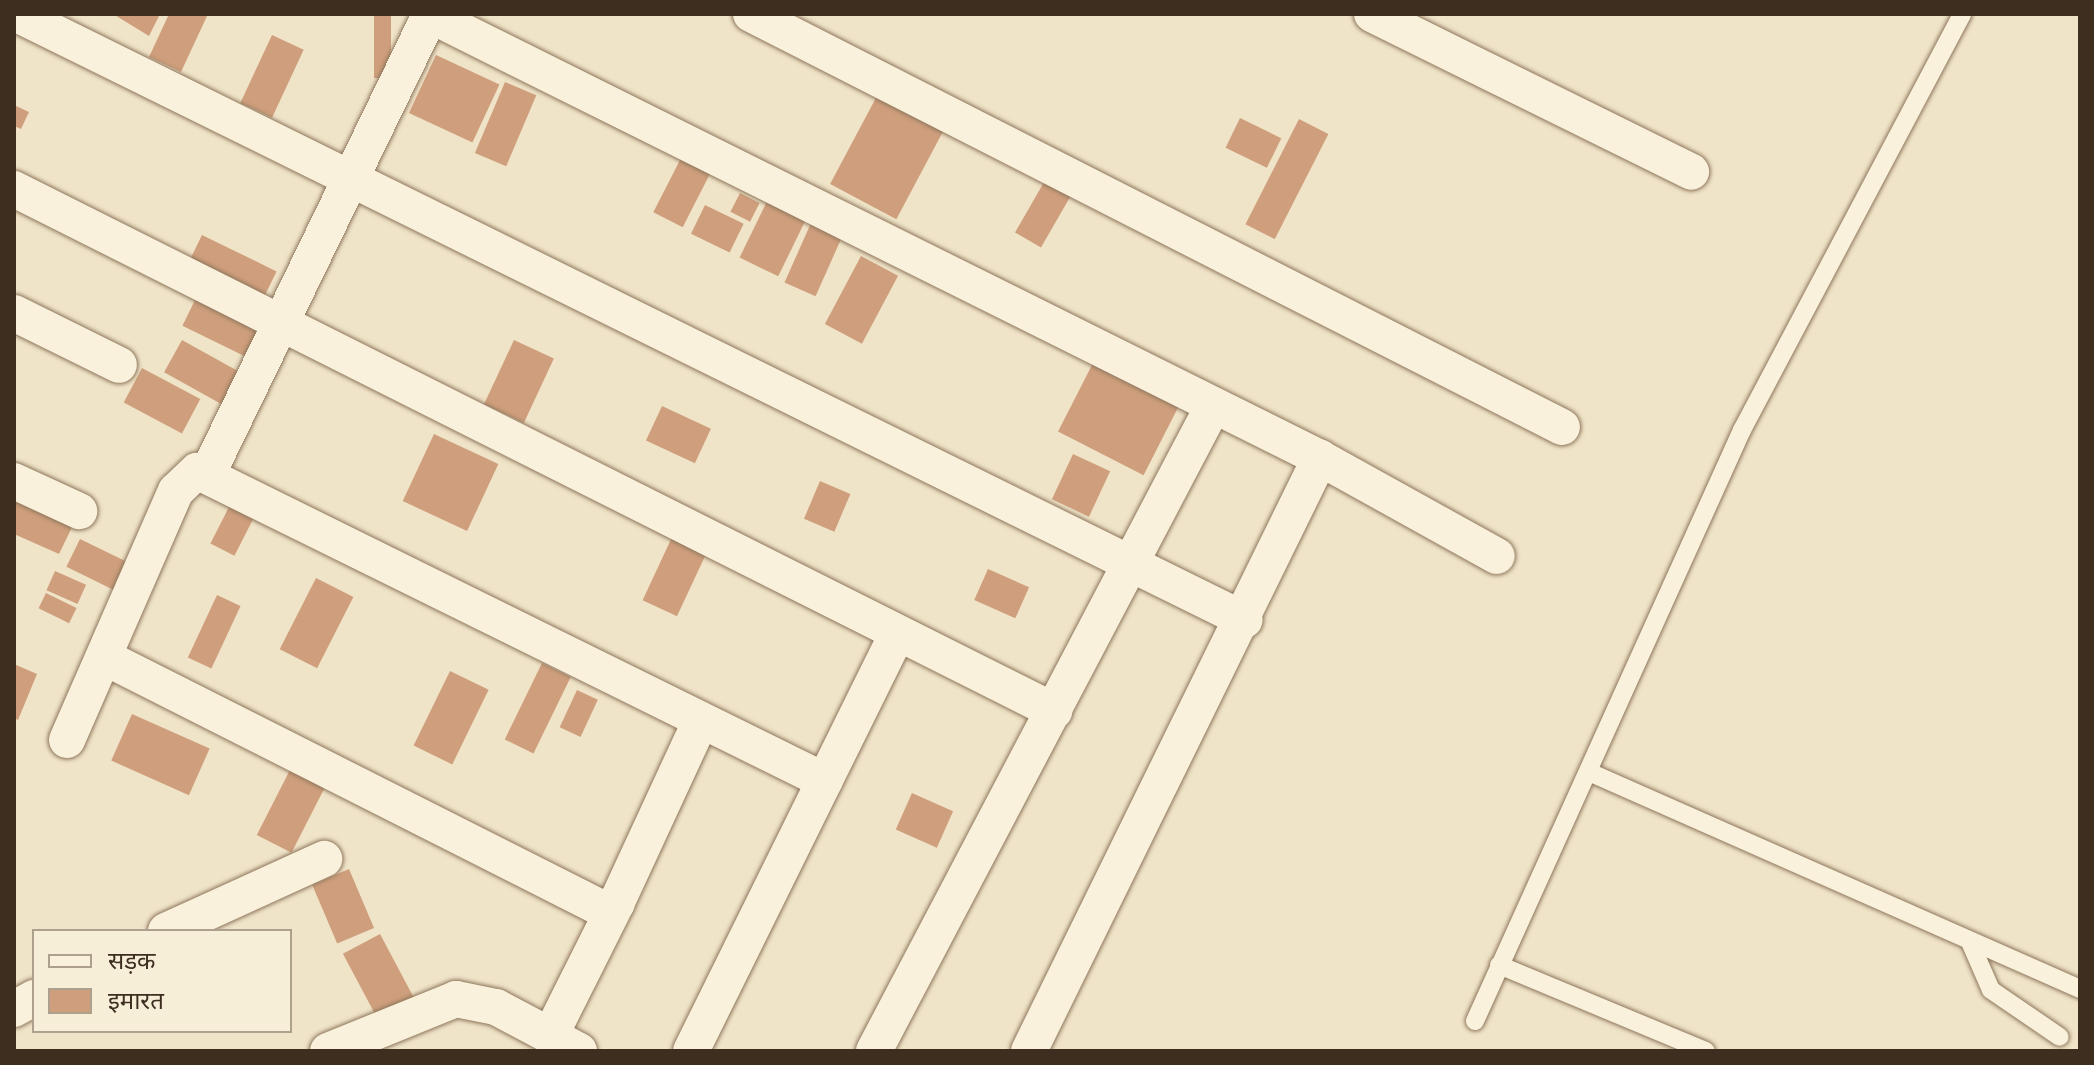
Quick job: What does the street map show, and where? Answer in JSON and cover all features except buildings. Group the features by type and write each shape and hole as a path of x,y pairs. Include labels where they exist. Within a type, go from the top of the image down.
{"street":[{"path":"17,14 353,174 1245,620"},
{"path":"751,14 1562,427"},
{"path":"1372,14 1691,172"},
{"path":"208,473 278,321 429,15 1212,408 1320,458 1497,556"},
{"path":"14,189 1054,711"},
{"path":"14,313 119,365"},
{"path":"874,1051 1212,408"},
{"path":"1029,1051 1245,620 1320,458"},
{"path":"67,740 106,658 180,483 197,471 208,473 700,722 825,781"},
{"path":"14,481 79,511"},
{"path":"691,1051 897,634"},
{"path":"106,658 578,899 601,908 616,904"},
{"path":"328,1051 456,999 496,1007 564,1043 616,904 700,722"},
{"path":"170,929 324,859"},
{"path":"14,1009 32,999"}],"lane":[{"path":"1475,1021 1742,430 1962,14"},
{"path":"1589,772 2080,989"},
{"path":"1970,942 1991,990 2060,1037"},
{"path":"1499,965 1706,1051"}]}
